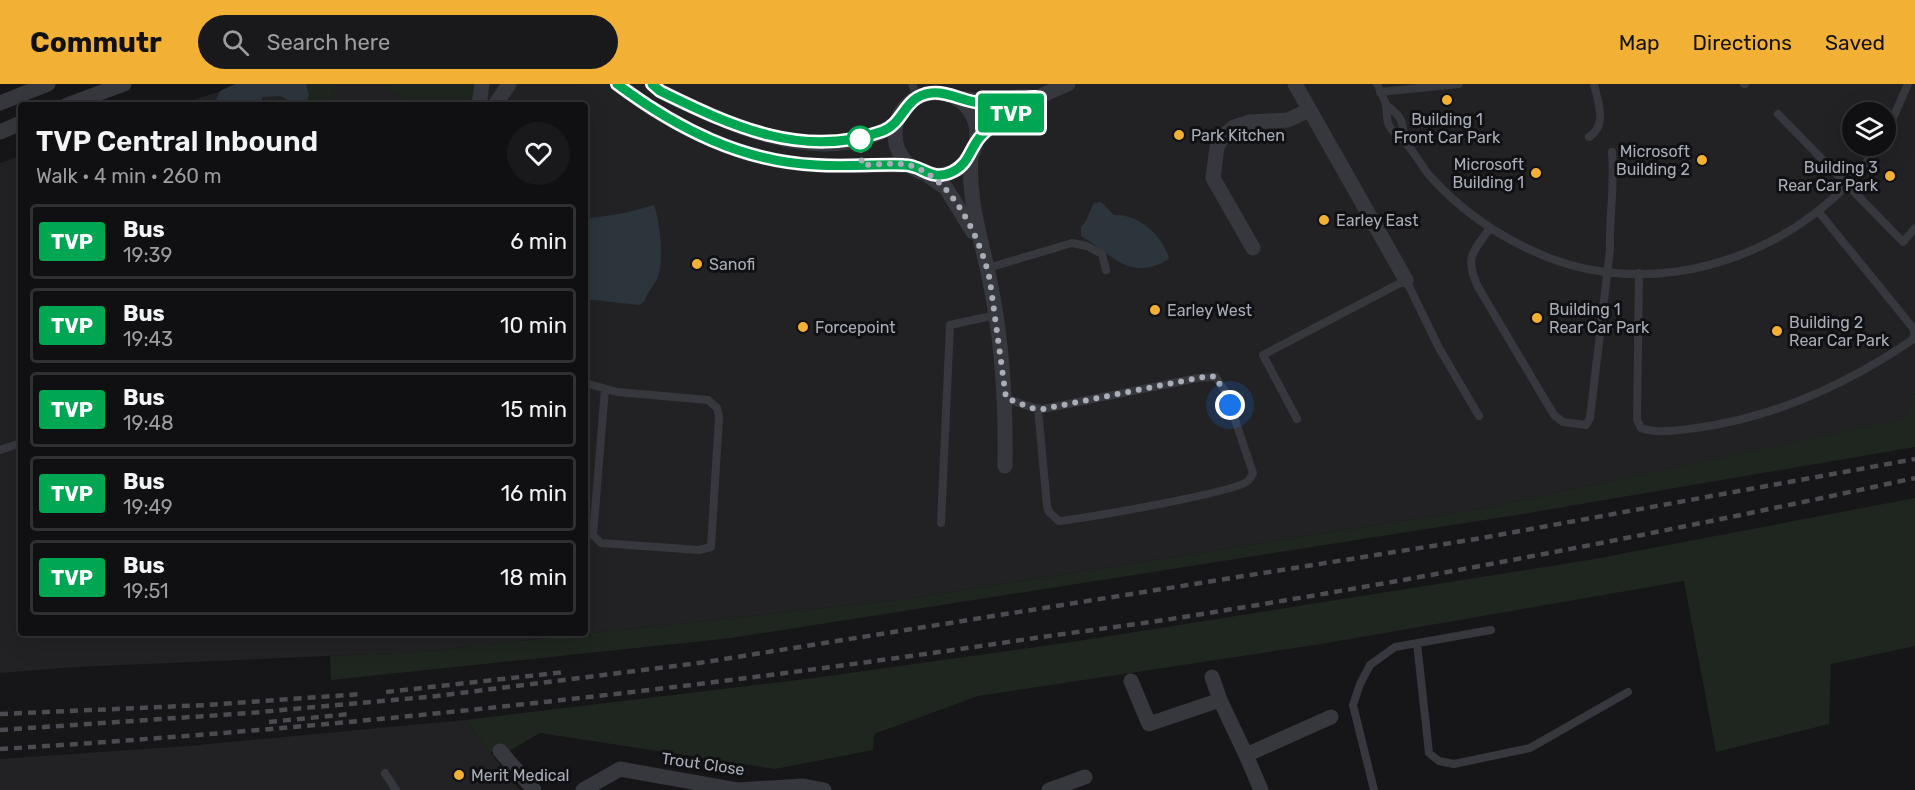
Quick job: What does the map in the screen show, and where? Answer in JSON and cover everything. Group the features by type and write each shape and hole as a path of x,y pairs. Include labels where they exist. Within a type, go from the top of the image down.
{"street":[{"path":"0,103 48,84"},
{"path":"75,102 124,84"},
{"path":"479,102 482,84"},
{"path":"497,102 509,84"},
{"path":"617,84 652,111 715,143 763,158 816,165 908,165 946,188 969,225 987,265"},
{"path":"652,84 660,91 722,122 768,137 814,143 857,140 887,129 896,123"},
{"path":"926,174 950,173 962,166 971,156 978,139 994,123 1035,97 1068,84"},
{"path":"1294,84 1406,280"},
{"path":"908,165 897,149 894,137 896,123 914,91 997,103 1035,97"},
{"path":"957,98 972,115 978,139"},
{"path":"1253,248 1213,178 1217,147 1223,136 1234,127 1250,122 1288,120 1309,110"},
{"path":"0,132 18,124"},
{"path":"971,156 971,202 987,265 996,315 1006,398 1005,466"},
{"path":"1212,677 1220,700 1261,790"},
{"path":"1131,681 1149,724 1220,700"},
{"path":"1246,755 1331,717"},
{"path":"500,751 534,790"},
{"name":"Trout Close","path":"583,790 620,769 737,790 803,786 824,790"},
{"path":"1059,788 1085,777"}],"lane":[{"path":"1458,84 1378,88 1386,105 1386,120 1393,132 1403,139 1422,167 1446,192 1490,228 1549,258 1608,271 1639,273 1680,270 1735,258 1778,238 1818,211 1847,185 1870,156"},
{"path":"1589,137 1601,122 1594,84"},
{"path":"1896,111 1908,84"},
{"path":"1386,105 1398,114 1404,125 1403,139"},
{"path":"1778,114 1904,242 1915,228"},
{"path":"1490,228 1470,256 1471,267 1478,286 1554,415 1563,422 1583,425 1588,423 1608,271 1614,181 1612,152"},
{"path":"1639,273 1637,420 1641,428 1683,429 1718,424 1786,407 1824,392 1856,375 1912,340 1915,334 1913,328 1818,211"},
{"path":"987,265 1072,243 1087,246 1102,254 1106,270"},
{"path":"1297,419 1263,355 1406,280 1439,348 1479,416"},
{"path":"941,523 950,326 996,315"},
{"path":"1006,398 1038,409 1216,377 1226,393 1253,473 1249,480 1242,484 1210,492 1059,521 1049,513 1047,506 1038,409"},
{"path":"588,384 605,389 708,400 717,408 711,547 699,550 601,543 593,535 605,389"},
{"path":"0,450 18,444"},
{"path":"1374,790 1353,705 1370,665 1395,646 1491,630"},
{"path":"1417,643 1429,753 1439,761 1454,764 1470,763 1484,757 1530,748 1628,692"},
{"path":"385,773 396,790"}],"shaded area":[{"path":"235,84 306,84 309,95 307,102 292,102 280,96 263,97 260,102 215,102 220,91"},
{"path":"242,84 1915,84 1915,393 1907,418 1484,508 908,599 588,634 588,102 187,102"},
{"path":"306,84 337,84 330,102 307,102 309,95"},
{"path":"381,84 478,84 470,102 410,102"},
{"path":"18,157 18,636 567,636 419,652 76,667 0,673 0,163"},
{"path":"1101,202 1114,215 1132,218 1149,228 1156,234 1169,259 1155,266 1132,267 1112,258 1081,236 1081,227 1094,203"},
{"path":"654,205 661,251 658,277 644,302 639,305 588,299 588,219 625,213"},
{"path":"1915,393 1915,447 1523,514 731,638 331,680 330,656 419,652 567,636 588,636 588,634 908,599 1484,508 1906,418"},
{"path":"1915,498 1915,646 1831,664 1829,724 1716,752 1684,581 1321,644 978,696 874,734 873,750 775,769 540,733 509,751 490,752 465,720 814,678 1078,641 1589,560"},
{"path":"465,720 520,790 0,790 0,759 188,746"}],"railway":[{"path":"0,730 250,713 437,696 699,663 1476,539 1915,459"},
{"path":"0,749 382,719 635,692 889,659 1184,617 1386,583 1651,533 1915,478"},
{"path":"386,692 565,672"},
{"path":"0,714 207,705 362,694"},
{"path":"269,722 350,714"}],"bus line":[{"name":"TVP","path":"617,84 652,111 715,143 763,158 816,165 908,165 926,174 936,175 950,173 962,166 971,156 978,139 994,123 1035,97 997,103 980,103 942,93 931,93 917,98 903,109 896,123 887,129 857,140 814,143 768,137 722,122 660,91 652,84"}],"place":[{"name":"Building 1 Front Car Park","path":"1447,100"},
{"name":"Park Kitchen","path":"1179,135"},
{"name":"Microsoft Building 2","path":"1702,160"},
{"name":"Microsoft Building 1","path":"1536,173"},
{"name":"Building 3 Rear Car Park","path":"1890,176"},
{"name":"Earley East","path":"1324,220"},
{"name":"Sanofi","path":"697,264"},
{"name":"Earley West","path":"1155,310"},
{"name":"Building 1 Rear Car Park","path":"1537,318"},
{"name":"Forcepoint","path":"803,327"},
{"name":"Building 2 Rear Car Park","path":"1777,331"},
{"name":"Merit Medical","path":"459,775"}],"route":[{"path":"860,139 862,165 908,165 926,174 946,188 969,225 986,262 993,293 1006,398 1031,408 1043,409 1208,376 1216,377 1220,381 1230,405"}]}
